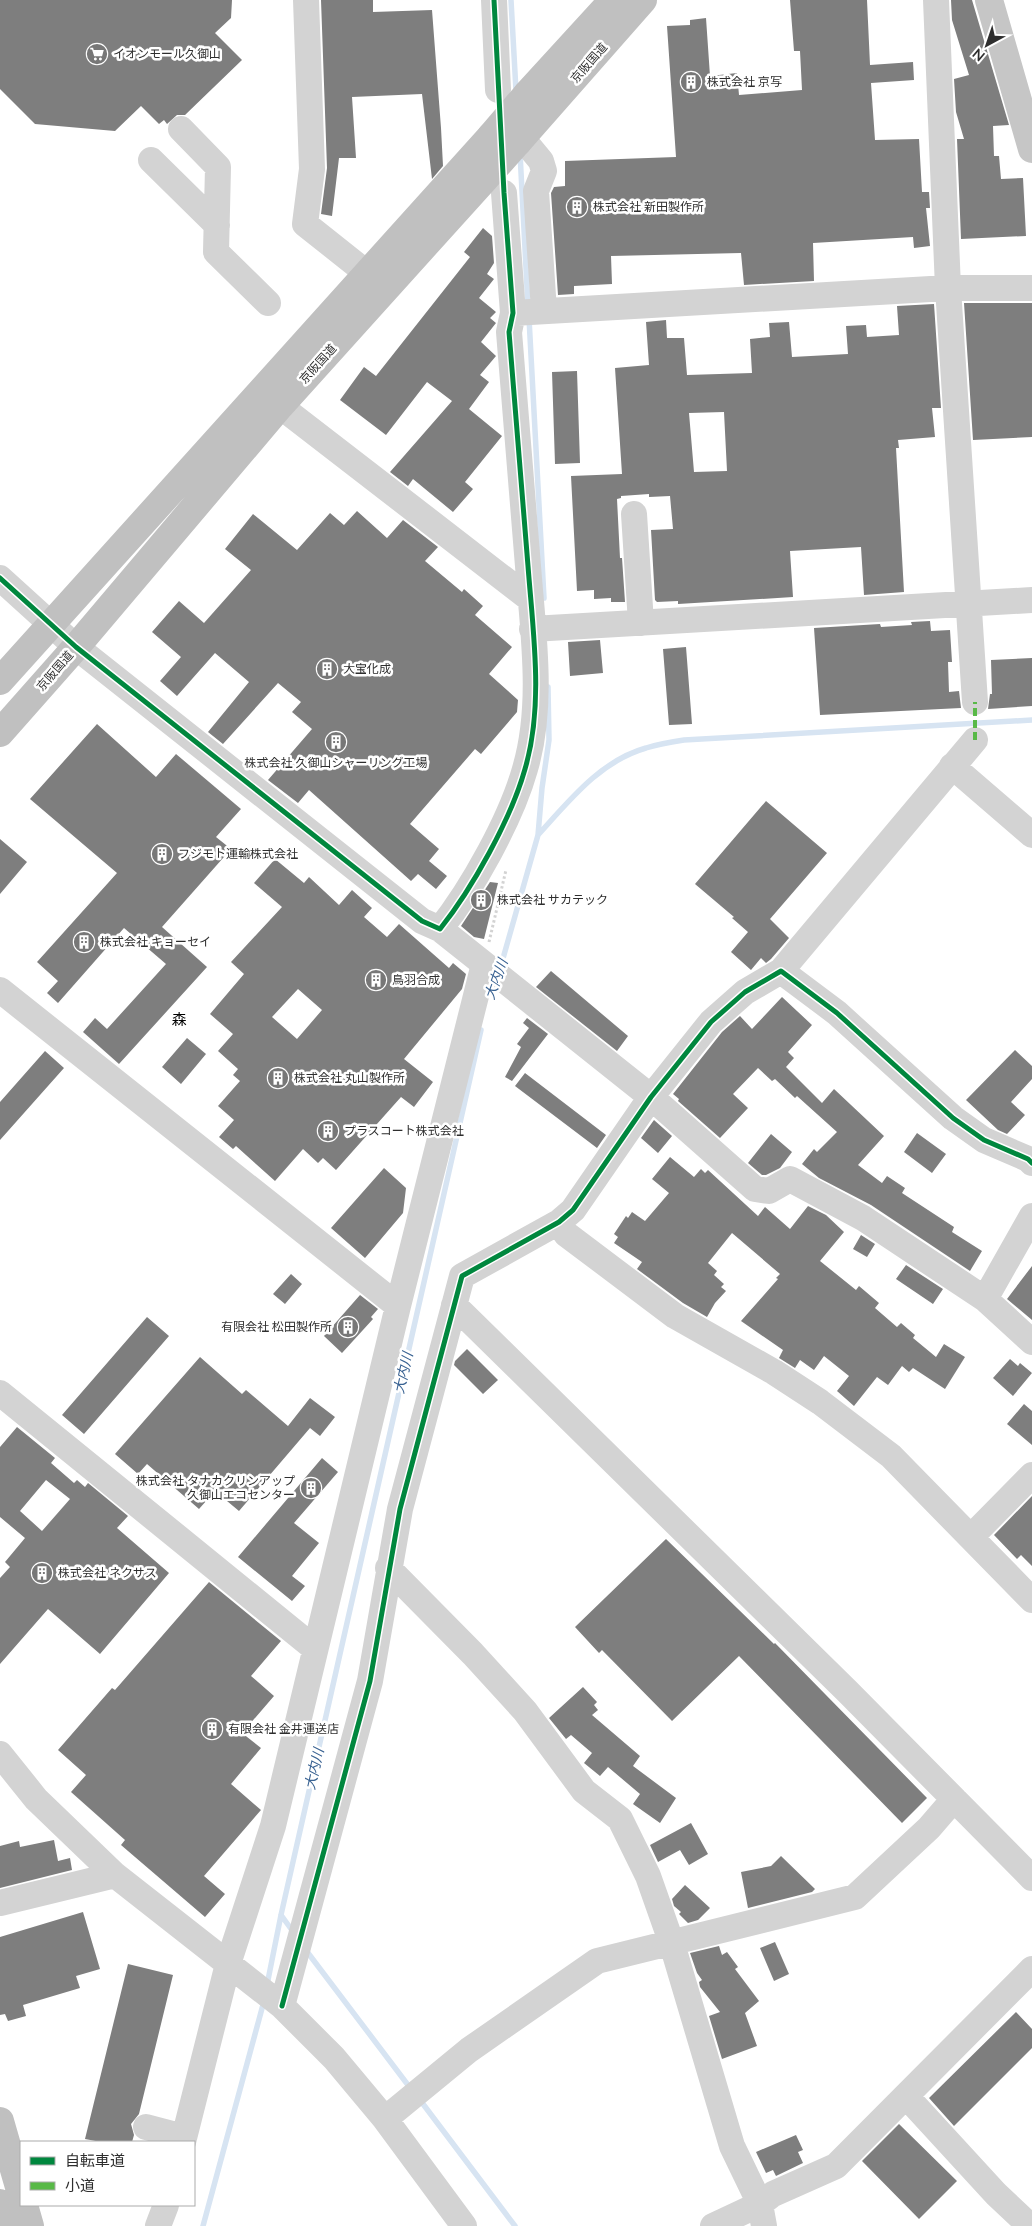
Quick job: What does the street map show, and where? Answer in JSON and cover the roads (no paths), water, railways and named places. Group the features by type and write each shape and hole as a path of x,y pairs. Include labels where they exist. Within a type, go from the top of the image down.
{"highway":[{"name":"京阪国道","path":"0,680 613,0"},
{"name":"京阪国道","path":"0,733 76,647 280,406 498,182 520,140 643,0"},
{"path":"0,2121 20,2191"},
{"path":"0,2203 7,2226"},
{"path":"24,2206 30,2226"}],"main road":[{"path":"989,0 1032,149"}],"street":[{"path":"306,0 312,170 305,224 368,274"},
{"path":"494,0 498,90"},
{"path":"936,0 948,288 975,702"},
{"path":"181,129 218,167 216,252 268,303"},
{"path":"520,140 541,161 544,170 536,191 544,311"},
{"path":"151,160 217,224"},
{"path":"431,925 479,870 510,807 525,769 534,724 535,661 509,332 513,313 498,182"},
{"path":"513,313 948,288 1032,288"},
{"path":"280,406 530,599"},
{"path":"634,514 641,623"},
{"path":"0,578 76,647 431,925 519,991 651,1097 755,1189 769,1190 790,1179 863,1218 985,1299 1032,1342"},
{"path":"532,629 1032,600"},
{"path":"282,2006 370,1681 388,1568 400,1510 462,1276 558,1222 573,1210 651,1097 711,1022 745,992 781,971 975,740"},
{"path":"952,766 1032,835"},
{"path":"146,2126 184,2140 228,1964 273,1826 314,1648 398,1306 487,966"},
{"path":"781,971 837,1013 953,1118 984,1140 1031,1158"},
{"path":"0,990 398,1306"},
{"path":"985,1299 1032,1216"},
{"path":"558,1222 566,1234 675,1316 774,1372 836,1414 891,1456 1032,1600"},
{"path":"454,1306 706,1551 1032,1878"},
{"path":"0,1393 314,1648"},
{"path":"971,1537 1032,1475"},
{"path":"388,1568 473,1654 525,1711 584,1791 620,1819 648,1876 672,1944 732,2146 762,2215"},
{"path":"0,1754 36,1798 116,1875 282,2006 334,2058 385,2119 464,2226"},
{"path":"385,2119 469,2050 597,1961 672,1944 855,1897 930,1828 954,1800"},
{"path":"0,1903 116,1875"},
{"path":"0,1918 36,1910 32,1895"},
{"path":"713,2226 762,2215 773,2194 836,2166 1032,1969"},
{"path":"906,2096 996,2194 1030,2226"},
{"path":"158,2226 166,2206"}],"waterway":[{"path":"511,0 516,91"},
{"path":"520,153 528,306"},
{"path":"529,318 544,598"},
{"path":"500,969 538,835 549,740 548,687"},
{"path":"538,835 574,796 600,772 629,754 660,744 684,740 1032,720"},
{"name":"大内川","path":"267,1985 281,1915 481,1030"},
{"path":"281,1915 294,1933"},
{"path":"305,1949 411,2089"},
{"path":"203,2226 264,2001"},
{"path":"420,2100 515,2226"}],"place":[{"name":"イオンモール久御山","path":"97,54"},
{"name":"株式会社 京写","path":"691,82"},
{"name":"株式会社 新田製作所","path":"577,207"},
{"name":"大宝化成","path":"327,669"},
{"name":"株式会社 久御山シャーリング工場","path":"336,742"},
{"name":"フジモト運輸株式会社","path":"162,854"},
{"name":"株式会社 サカテック","path":"481,900"},
{"name":"株式会社 キョーセイ","path":"84,942"},
{"name":"鳥羽合成","path":"376,980"},
{"name":"株式会社 丸山製作所","path":"278,1078"},
{"name":"プラスコート株式会社","path":"328,1131"},
{"name":"有限会社 松田製作所","path":"348,1327"},
{"name":"株式会社 タナカクリンアップ 久御山エコセンター","path":"311,1488"},
{"name":"株式会社 ネクサス","path":"42,1573"},
{"name":"有限会社 金井運送店","path":"212,1729"}],"district":[{"name":"森","path":"179,1020"}]}
